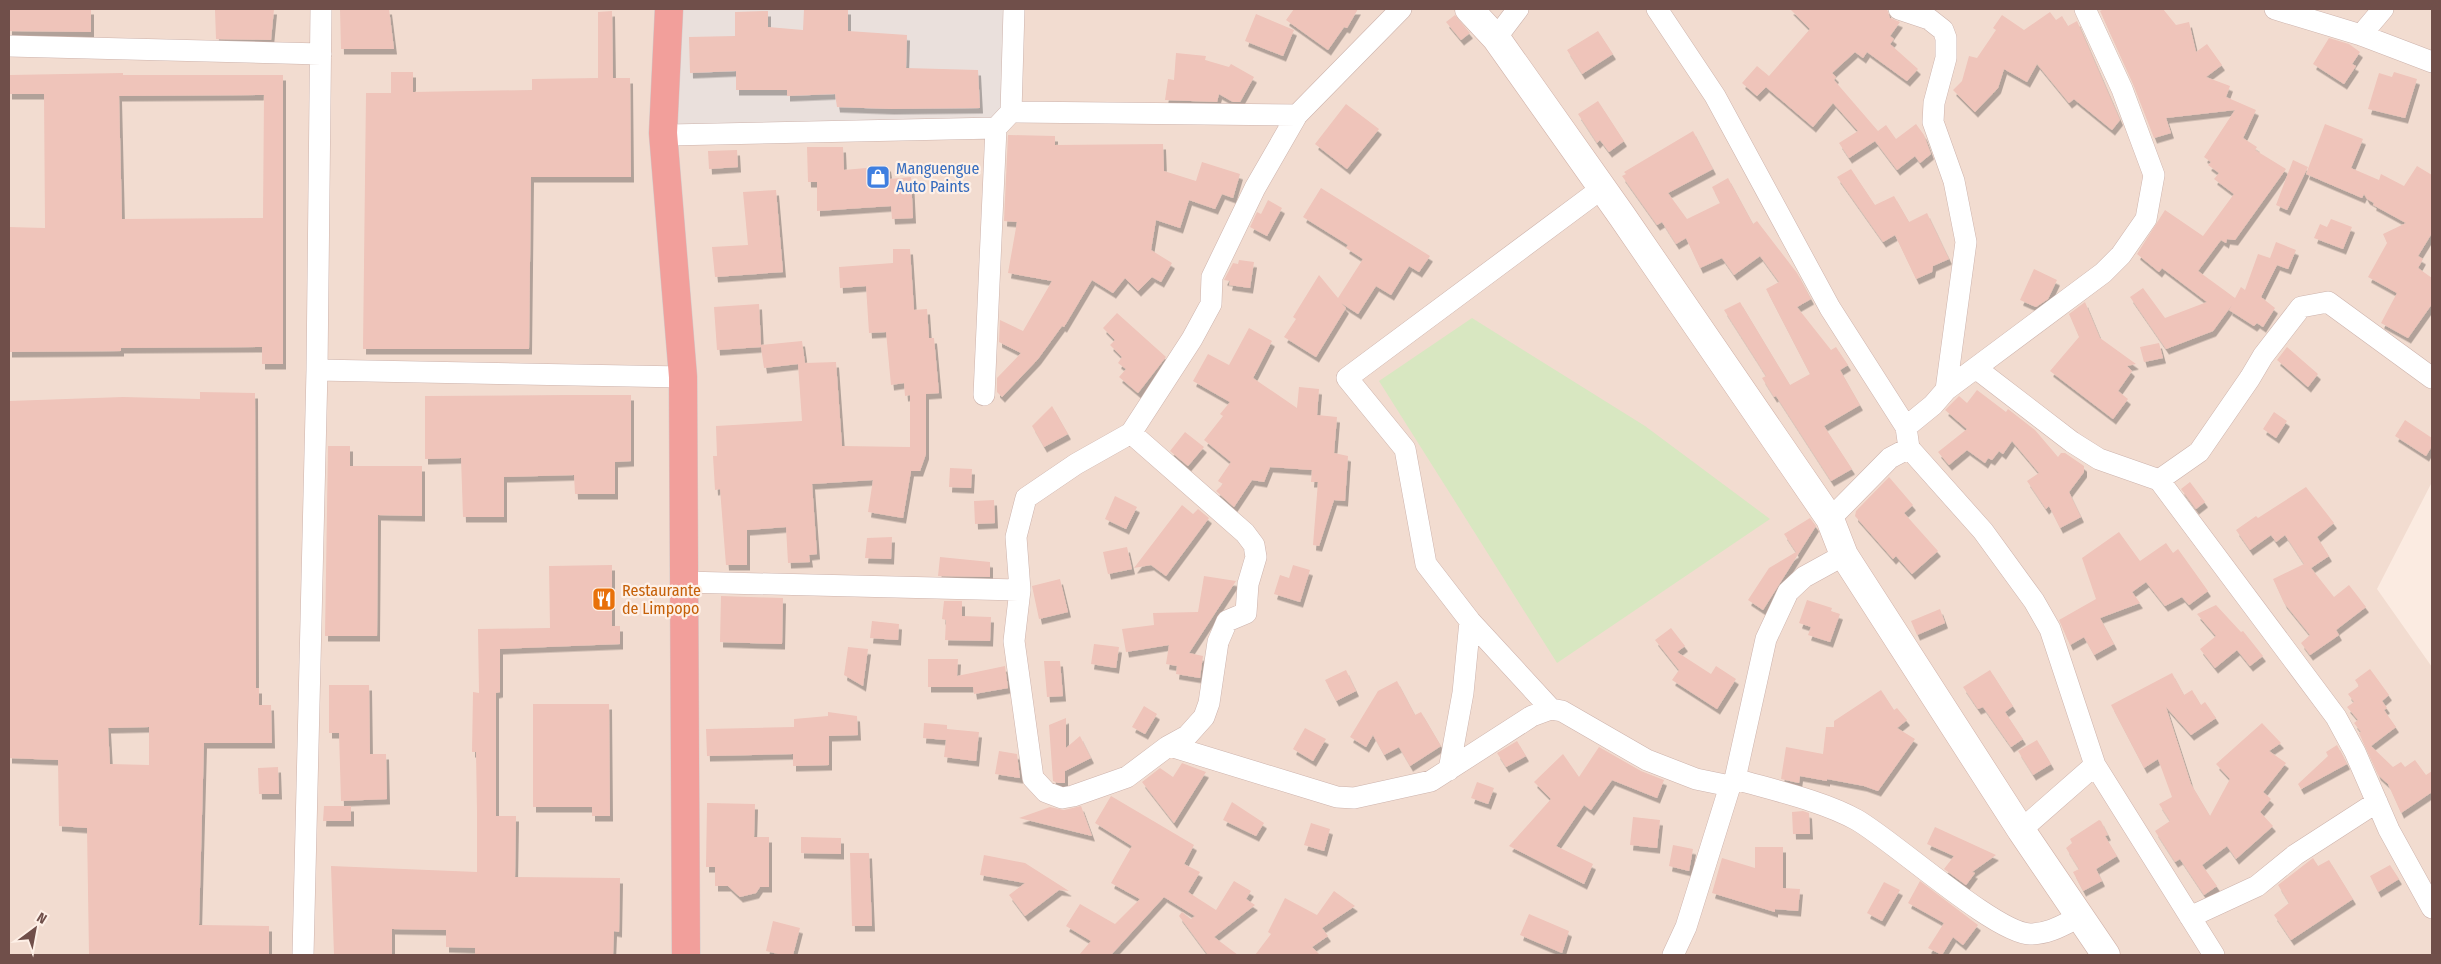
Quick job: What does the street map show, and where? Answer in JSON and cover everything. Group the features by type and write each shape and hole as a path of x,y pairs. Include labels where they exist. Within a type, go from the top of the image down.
{"highway":[{"path":"669,9 663,132 682,378 686,955"}],"street":[{"path":"303,955 318,370 321,9"},
{"path":"984,395 996,128 1010,112 1014,9"},
{"path":"1130,433 1244,533 1254,545 1256,557 1248,584 1246,613 1227,621 1218,642 1209,703 1204,717 1187,736 1126,777 1073,796 1062,798 1046,792 1033,778 1014,641 1020,590 1016,536 1026,498 1076,464 1130,433 1192,339 1211,304 1212,278 1255,188 1298,116 1400,9"},
{"path":"1469,9 1496,38 1830,519 1844,555 2021,830 2106,955"},
{"path":"1496,38 1518,9"},
{"path":"1657,9 1715,96 1830,308 1906,426 1910,448 1983,531 2034,601 2050,628 2094,765 2214,955"},
{"path":"1899,9 1929,19 1943,30 1946,38 1946,58 1934,103 1933,122 1954,181 1966,242 1946,390"},
{"path":"1906,426 1933,405 1946,390 1977,369 2103,273 2121,255 2146,219 2154,175 2122,89 2085,9"},
{"path":"2275,9 2362,35 2432,62"},
{"path":"2362,35 2383,9"},
{"path":"9,46 321,54"},
{"path":"1010,112 1298,116"},
{"path":"663,132 669,135 996,128"},
{"path":"1551,709 1470,621 1426,564 1405,450 1347,378 1601,189"},
{"path":"2159,480 2199,452 2263,356 2300,307 2328,302 2432,378"},
{"path":"1977,369 2072,442 2099,459 2159,480 2336,717 2389,830 2432,908"},
{"path":"318,370 682,378"},
{"path":"1830,519 1890,458 1910,448"},
{"path":"1673,955 1686,927 1732,782 1766,639 1788,592 1804,577 1844,555"},
{"path":"684,582 1020,590"},
{"path":"1449,770 1463,693 1470,621"},
{"path":"1170,746 1337,797 1354,798 1431,781 1532,716 1551,709 1562,710 1647,760 1696,778 1732,782 1839,811 1881,835 2002,925 2029,934 2054,930 2079,917"},
{"path":"2021,830 2094,765"},
{"path":"2190,917 2257,886 2295,855 2377,802"}],"shaded area":[{"path":"9,9 2432,9 2432,482 2377,589 2432,667 2432,955 9,955"},
{"path":"672,9 1007,9 1001,123 669,135"}],"green space":[{"path":"1472,318 1645,426 1770,519 1557,663 1379,381"}],"building":[{"path":"9,9 91,9 91,32 9,31"},
{"path":"215,9 274,9 271,40 216,39"},
{"path":"340,9 389,9 394,49 341,49"},
{"path":"804,9 848,9 848,31 907,35 906,68 978,70 980,108 891,109 837,107 835,94 787,96 787,90 736,90 736,71 690,73 689,37 735,36 735,12 768,11 768,27 803,30"},
{"path":"1294,9 1358,9 1347,28 1344,27 1328,50 1286,20"},
{"path":"1790,9 1887,9 1890,18 1900,22 1890,36 1894,39 1890,44 1918,69 1907,81 1867,52 1863,58 1855,52 1832,73 1836,77 1834,80 1878,131 1886,125 1896,139 1916,124 1924,135 1931,154 1920,163 1915,156 1897,170 1875,141 1849,158 1839,143 1858,131 1833,103 1813,127 1766,87 1757,96 1742,83 1757,66 1769,76 1810,29"},
{"path":"2104,9 2163,9 2176,25 2189,22 2196,52 2207,44 2222,65 2206,77 2230,86 2226,97 2256,110 2243,138 2257,147 2255,150 2286,169 2235,240 2227,239 2226,243 2221,240 2198,271 2235,298 2241,287 2245,290 2258,254 2270,258 2276,242 2296,250 2288,269 2277,265 2261,297 2275,308 2263,327 2257,323 2254,326 2229,310 2232,305 2213,331 2166,349 2130,297 2143,288 2165,318 2207,302 2162,268 2159,272 2137,254 2165,210 2203,236 2234,194 2214,179 2219,173 2208,165 2211,162 2204,157 2235,110 2166,118 2171,133 2154,138 2133,84 2100,11"},
{"path":"612,11 613,78 630,78 631,177 531,177 529,349 363,349 366,93 391,93 391,72 413,72 413,92 532,90 532,79 598,78 598,12"},
{"path":"2050,12 2056,20 2062,16 2068,26 2077,21 2120,120 2112,130 2074,99 2069,103 2037,64 2027,82 2004,69 1998,88 1975,112 1953,90 1962,81 1969,56 1977,58 1996,30 1993,28 2002,15 2024,30"},
{"path":"1256,14 1294,30 1283,56 1245,41"},
{"path":"1455,15 1470,33 1461,40 1446,22"},
{"path":"1598,31 1613,54 1582,74 1567,50"},
{"path":"2329,38 2349,44 2360,52 2352,64 2356,66 2344,84 2313,64"},
{"path":"1176,53 1206,56 1205,60 1229,67 1231,64 1254,77 1240,102 1233,102 1219,94 1217,102 1165,100 1168,79 1174,80"},
{"path":"2394,72 2417,79 2405,118 2368,109 2379,73 2392,77"},
{"path":"123,73 123,75 283,75 283,364 262,364 262,347 121,348 121,351 9,352 9,227 45,228 44,94 9,94 9,75","holes":["264,95 263,218 122,219 119,96"]},
{"path":"1598,101 1624,141 1609,152 1600,140 1597,143 1578,114"},
{"path":"1346,104 1379,129 1347,169 1315,144"},
{"path":"2325,124 2363,139 2351,168 2379,180 2381,174 2404,186 2417,166 2432,175 2432,233 2418,256 2423,259 2418,268 2432,278 2432,304 2408,338 2381,323 2397,293 2368,277 2387,243 2383,234 2406,223 2373,205 2374,203 2367,199 2364,194 2362,198 2306,174"},
{"path":"1693,131 1713,169 1668,193 1687,219 1720,203 1712,187 1728,178 1753,224 1757,221 1797,273 1811,299 1797,307 1831,350 1836,347 1848,365 1840,370 1860,405 1824,426 1852,469 1831,481 1776,396 1774,397 1762,378 1766,376 1724,310 1740,302 1790,385 1810,374 1766,289 1779,282 1760,256 1734,275 1722,258 1700,268 1686,238 1676,244 1662,222 1657,225 1622,176 1626,174 1624,172"},
{"path":"1008,135 1055,136 1055,145 1163,144 1164,171 1196,181 1202,162 1240,174 1233,198 1222,194 1215,209 1189,200 1180,228 1156,220 1151,250 1172,263 1161,282 1152,277 1138,291 1125,278 1113,293 1092,280 1064,327 1062,326 1038,359 1002,397 997,392 997,378 1021,353 999,342 1000,320 1023,331 1052,281 1008,273 1017,222 1004,221"},
{"path":"807,147 843,147 844,170 888,166 890,179 911,177 913,218 892,219 891,206 817,211 817,182 808,182"},
{"path":"737,150 738,167 709,169 708,151"},
{"path":"2293,160 2308,167 2287,210 2276,205"},
{"path":"1851,169 1875,205 1894,196 1909,222 1927,213 1949,259 1933,266 1932,272 1916,279 1895,235 1883,242 1837,177"},
{"path":"1321,188 1430,256 1419,272 1409,266 1391,295 1376,286 1358,314 1341,303 1346,308 1316,357 1284,337 1296,319 1293,317 1319,275 1338,298 1363,259 1346,248 1348,245 1303,217"},
{"path":"776,190 783,272 715,277 712,247 748,245 743,192"},
{"path":"1268,200 1282,208 1267,236 1250,227 1257,212 1261,214"},
{"path":"2331,219 2352,227 2343,249 2314,238 2320,224 2327,227"},
{"path":"893,249 910,249 914,310 927,309 929,338 934,338 939,393 926,394 926,454 920,471 911,471 903,518 868,512 873,480 812,484 817,554 809,555 810,562 788,563 786,527 747,530 747,565 726,565 720,489 715,490 713,456 717,456 716,426 802,421 798,364 764,368 761,347 717,350 714,307 759,304 761,345 802,341 805,363 836,362 842,446 910,447 910,395 905,396 904,383 891,385 886,332 869,333 866,286 840,288 839,267 893,263"},
{"path":"1239,260 1254,262 1250,288 1229,285 1230,281 1224,280 1233,263 1238,264"},
{"path":"2034,269 2057,280 2048,299 2036,307 2020,300"},
{"path":"2085,302 2100,338 2136,364 2127,366 2132,371 2118,391 2128,399 2113,419 2050,371 2079,337 2069,314"},
{"path":"1117,313 1166,357 1138,393 1119,377 1126,369 1118,363 1122,357 1110,345 1115,340 1103,328"},
{"path":"1249,328 1272,341 1253,378 1297,408 1299,387 1319,389 1317,415 1337,417 1334,453 1348,456 1345,501 1334,500 1319,546 1313,545 1318,482 1311,482 1312,470 1270,467 1264,482 1252,480 1234,507 1216,491 1223,484 1218,481 1231,462 1204,440 1223,416 1220,414 1230,402 1193,381 1208,354 1229,365"},
{"path":"2159,343 2163,358 2144,362 2140,347"},
{"path":"2287,347 2318,374 2308,387 2277,360"},
{"path":"1977,390 2006,412 2008,409 2035,430 2058,457 2061,453 2065,453 2084,466 2084,472 2069,492 2081,517 2060,528 2049,506 2046,509 2027,481 2039,473 2012,441 2003,454 1999,451 1992,460 1988,458 1985,463 1967,450 1949,465 1938,452 1967,429 1945,410 1959,396 1967,403"},
{"path":"200,392 255,393 256,688 259,688 259,705 271,705 272,743 204,743 199,925 269,926 269,955 89,955 87,828 59,826 58,760 9,758 9,401 123,397 200,399","holes":["149,727 149,765 110,764 108,728"]},
{"path":"631,395 631,461 615,462 615,494 575,494 574,475 504,477 504,517 463,517 461,458 425,459 425,396"},
{"path":"1052,406 1068,434 1044,447 1032,426"},
{"path":"2274,412 2287,421 2276,438 2263,429"},
{"path":"2405,420 2432,438 2432,446 2426,456 2395,436"},
{"path":"1185,432 1204,447 1188,466 1170,451"},
{"path":"328,446 350,446 350,466 422,466 422,516 378,515 377,636 325,636"},
{"path":"950,468 972,469 971,488 949,487"},
{"path":"1889,477 1913,505 1904,513 1938,551 1912,574 1896,556 1893,559 1855,516 1856,511"},
{"path":"2190,482 2205,502 2196,509 2181,489"},
{"path":"2306,487 2334,523 2317,537 2329,556 2311,568 2334,597 2349,585 2366,607 2336,630 2339,635 2310,655 2301,643 2310,635 2284,603 2273,579 2304,564 2285,535 2276,542 2271,535 2250,550 2236,530"},
{"path":"1115,496 1137,507 1126,529 1105,519"},
{"path":"994,500 995,523 975,524 974,501"},
{"path":"1182,505 1193,514 1198,509 1209,518 1166,576 1151,565 1134,568"},
{"path":"1810,518 1816,526 1763,610 1748,600 1769,568 1796,552 1784,534"},
{"path":"2119,532 2140,561 2166,543 2173,553 2178,549 2208,591 2189,605 2182,597 2165,606 2146,582 2132,592 2140,603 2100,618 2114,644 2094,655 2084,637 2070,645 2059,620 2096,599 2082,558"},
{"path":"892,537 891,559 865,558 867,538"},
{"path":"1127,547 1132,569 1108,574 1103,552"},
{"path":"940,557 990,562 990,577 938,576"},
{"path":"612,565 612,626 620,626 620,644 500,649 500,692 496,693 496,816 516,816 515,877 620,878 619,932 614,931 613,955 475,955 475,948 446,947 446,930 392,929 392,955 334,955 331,866 477,872 476,752 472,752 473,692 479,693 478,629 550,628 549,566"},
{"path":"1293,565 1310,570 1300,602 1274,594 1280,575 1289,578"},
{"path":"1204,576 1236,581 1189,653 1203,656 1200,678 1176,674 1177,666 1166,664 1169,645 1126,652 1122,629 1154,625 1153,613 1198,612"},
{"path":"1060,579 1068,612 1039,619 1032,586"},
{"path":"721,596 783,598 782,644 720,642"},
{"path":"1807,600 1832,608 1831,611 1840,614 1830,642 1808,635 1811,627 1799,623"},
{"path":"944,601 962,601 962,616 991,617 990,641 945,640 946,620 942,619"},
{"path":"2216,605 2241,632 2243,631 2263,656 2250,666 2237,650 2215,668 2200,649 2216,636 2197,614"},
{"path":"1940,609 1945,623 1917,635 1911,621"},
{"path":"872,621 899,624 898,640 870,638"},
{"path":"1671,628 1685,646 1677,652 1711,674 1716,666 1736,679 1717,709 1672,680 1679,670 1655,640"},
{"path":"1094,644 1119,647 1116,668 1091,664"},
{"path":"848,647 868,649 863,686 844,675"},
{"path":"928,659 958,659 957,676 1005,666 1008,688 974,694 973,687 928,687"},
{"path":"1044,661 1060,661 1063,696 1047,697"},
{"path":"2370,669 2389,695 2382,701 2387,708 2384,710 2396,727 2371,746 2393,767 2401,762 2405,767 2415,760 2426,775 2432,771 2432,792 2401,813 2388,784 2378,775 2359,733 2361,732 2354,723 2358,720 2347,707 2354,702 2348,694 2359,686 2355,680"},
{"path":"1346,670 1356,691 1336,701 1325,680"},
{"path":"1990,670 2013,706 2005,712 2023,739 2011,747 1983,707 1978,709 1963,687"},
{"path":"2172,673 2184,695 2192,690 2201,705 2205,702 2216,718 2191,735 2166,707 2191,784 2210,816 2230,779 2216,764 2262,723 2281,743 2269,751 2286,763 2263,792 2271,799 2260,812 2273,826 2236,859 2227,846 2202,865 2217,886 2204,895 2180,859 2175,862 2155,831 2170,821 2159,804 2172,797 2158,759 2144,768 2111,705"},
{"path":"1397,681 1415,715 1421,712 1441,746 1410,766 1399,747 1384,755 1373,735 1366,747 1350,737 1378,691"},
{"path":"329,685 369,685 370,754 386,754 387,799 341,801 339,733 329,733"},
{"path":"1881,690 1894,710 1897,708 1907,720 1897,728 1915,739 1878,791 1864,786 1827,779 1827,781 1800,776 1799,783 1781,779 1786,747 1823,754 1826,727 1834,727 1834,721"},
{"path":"533,704 609,704 610,816 592,816 592,807 533,807"},
{"path":"1144,706 1157,714 1145,734 1132,727"},
{"path":"828,712 857,716 858,735 829,736 829,765 793,766 793,754 707,756 706,729 794,727 794,719 828,716"},
{"path":"1066,718 1066,748 1080,736 1091,758 1065,771 1065,783 1058,783 1053,781 1049,725"},
{"path":"924,723 947,725 947,729 979,732 976,761 944,757 946,740 923,738"},
{"path":"1305,728 1326,739 1313,761 1293,749"},
{"path":"2037,740 2051,764 2033,775 2018,751"},
{"path":"1517,741 1526,756 1506,767 1497,753"},
{"path":"2337,745 2347,764 2301,789 2298,784 2328,756 2326,752"},
{"path":"1599,747 1641,771 1664,780 1657,798 1612,780 1591,810 1584,805 1556,846 1593,864 1584,884 1509,846 1551,799 1534,782 1563,754 1579,777"},
{"path":"999,751 1017,754 1020,778 995,774"},
{"path":"1182,763 1206,772 1174,823 1142,782 1160,768 1173,777"},
{"path":"278,767 279,794 259,794 258,768"},
{"path":"1477,782 1494,788 1488,804 1471,798"},
{"path":"1111,796 1194,845 1184,864 1200,872 1188,892 1216,910 1234,881 1251,891 1246,899 1255,905 1214,937 1238,955 1208,955 1179,916 1182,912 1191,919 1195,916 1164,897 1111,955 1079,955 1091,941 1066,926 1080,904 1115,924 1140,899 1111,883 1132,846 1095,823"},
{"path":"1232,802 1264,823 1256,836 1223,820"},
{"path":"707,803 755,804 754,837 769,837 769,887 760,887 756,893 740,897 728,886 715,886 715,867 706,867"},
{"path":"324,806 351,806 351,821 323,821"},
{"path":"1081,806 1092,836 1019,818 1050,807 1064,810"},
{"path":"1803,811 1809,813 1810,834 1793,834 1792,812"},
{"path":"1633,817 1660,820 1657,848 1630,845"},
{"path":"2099,820 2108,835 2105,836 2117,856 2096,869 2102,881 2083,891 2073,872 2079,869 2066,848 2072,843 2070,839"},
{"path":"1311,823 1330,829 1324,851 1304,845"},
{"path":"1935,827 1996,855 1972,872 1975,873 1966,885 1944,869 1954,856 1927,844"},
{"path":"801,837 841,838 841,854 801,853"},
{"path":"1673,845 1693,849 1689,871 1669,866"},
{"path":"1755,847 1783,847 1783,888 1800,889 1798,911 1775,909 1775,912 1712,893 1722,858 1755,868"},
{"path":"850,853 869,853 872,926 852,926"},
{"path":"984,855 1025,863 1069,891 1059,890 1025,916 1009,895 1025,883 980,875"},
{"path":"2313,858 2318,866 2329,860 2353,899 2291,940 2274,915 2289,903 2278,885"},
{"path":"2390,865 2399,879 2378,892 2370,876"},
{"path":"1920,881 1978,925 1963,945 1953,937 1942,955 1928,948 1944,923 1908,903"},
{"path":"1884,882 1900,890 1882,921 1867,913"},
{"path":"1334,891 1355,906 1322,928 1328,936 1312,947 1320,955 1255,955 1271,934 1268,932 1285,898 1317,915"},
{"path":"1529,914 1569,931 1562,953 1520,935"},
{"path":"773,921 800,928 793,955 782,955 766,951"}],"place":[{"name":"Manguengue Auto Paints","path":"878,177"},
{"name":"Restaurante de Limpopo","path":"604,599"}]}
